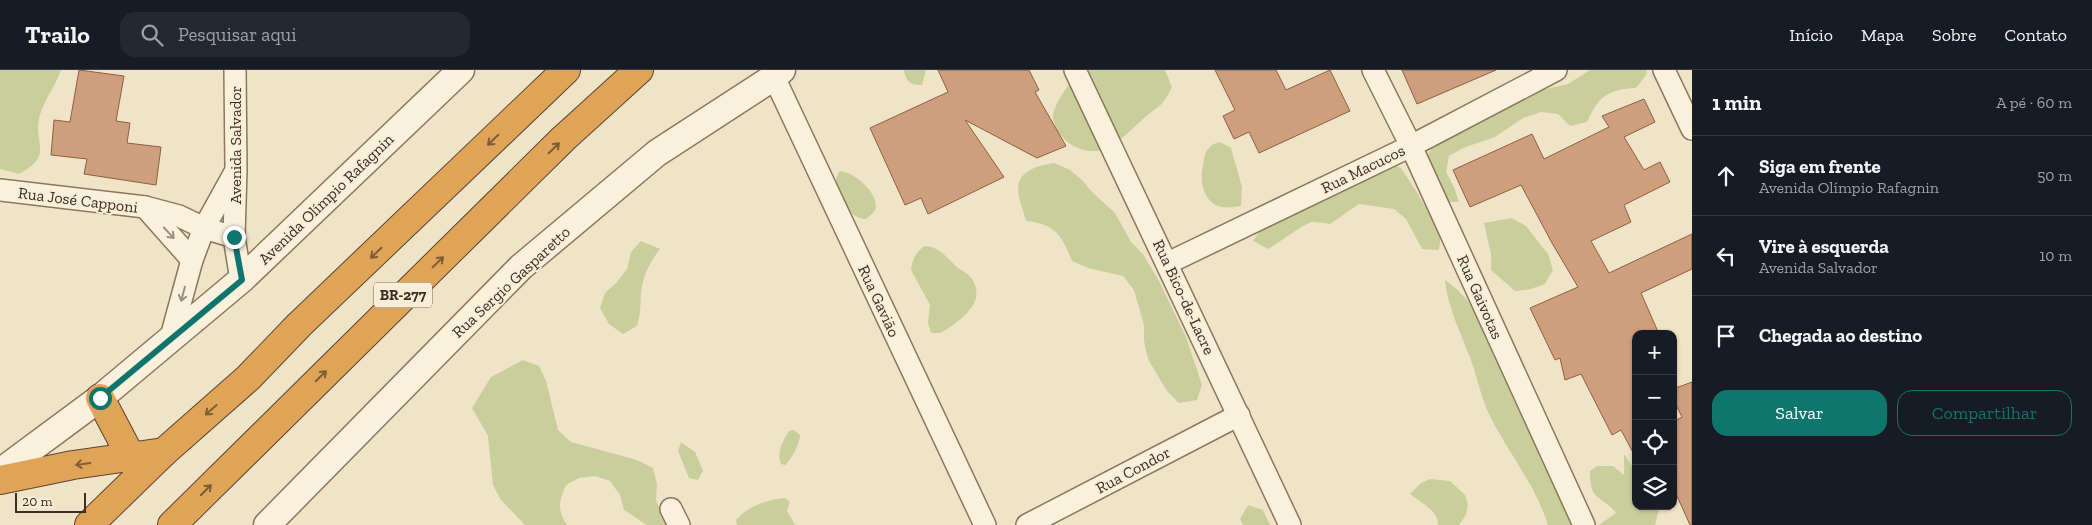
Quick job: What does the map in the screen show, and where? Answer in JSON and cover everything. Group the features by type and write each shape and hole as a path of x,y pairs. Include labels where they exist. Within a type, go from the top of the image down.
{"highway":[{"name":"BR-277","path":"90,525 164,452 248,378 299,325 566,70"},
{"name":"BR-277","path":"172,525 548,153 639,70"},
{"path":"100,398 131,457"},
{"path":"0,480 73,465 164,452"}],"street":[{"name":"Avenida Salvador","path":"235,70 236,170 234,237 242,280"},
{"name":"Avenida Olímpio Rafagnin","path":"0,472 100,398 171,337 242,280 461,70"},
{"name":"Rua Bico-de-Lacre","path":"1075,70 1168,263 1290,525"},
{"name":"Rua Gaivotas","path":"1374,70 1412,146 1584,525"},
{"name":"Rua Macucos","path":"1168,263 1412,146 1556,70"},
{"path":"1664,70 1692,129"},
{"name":"Rua Sergio Gasparetto","path":"267,525 521,267 657,153 778,73"},
{"name":"Rua Gavião","path":"778,73 984,525"},
{"path":"171,337 192,260 204,228 236,170"},
{"name":"Rua José Capponi","path":"0,190 145,208 192,260"},
{"path":"145,208 179,216 204,228 234,237"},
{"name":"Rua Condor","path":"1028,525 1239,415"}],"green space":[{"path":"0,70 61,70 38,122 40,154 30,167 19,174 0,169"},
{"path":"904,70 926,70 922,85 909,82"},
{"path":"1082,70 1165,70 1172,87 1159,106 1118,141 1102,150 1086,151 1071,144 1059,133 1053,118 1059,99"},
{"path":"1590,70 1646,70 1647,74 1636,88 1618,90 1605,96 1595,106 1587,122 1570,126 1558,114 1541,112 1523,118 1495,137 1463,148 1449,156 1446,172 1459,202 1443,202 1428,155 1436,141 1537,91 1568,84"},
{"path":"1220,142 1231,148 1242,187 1241,206 1221,207 1215,204 1206,195 1202,184 1205,155 1211,146"},
{"path":"1386,162 1401,168 1418,194 1441,234 1439,250 1422,249 1406,219 1394,209 1359,204 1330,224 1309,223 1268,249 1253,241 1262,228"},
{"path":"1054,163 1070,170 1115,213 1131,242 1143,254 1159,281 1186,337 1202,385 1197,400 1179,403 1167,391 1148,359 1144,341 1144,325 1134,290 1123,276 1088,268 1072,261 1065,244 1056,232 1044,225 1026,221 1019,197 1019,183 1022,177 1031,170 1042,165"},
{"path":"840,171 846,172 858,179 872,194 876,208 866,219 859,218 853,214 841,201 836,185"},
{"path":"1512,218 1526,226 1548,254 1553,270 1545,284 1531,289 1515,291 1491,270 1491,254 1484,223"},
{"path":"641,241 660,249 650,264 643,282 637,326 623,334 609,324 600,308 605,293 627,269 631,252"},
{"path":"925,246 935,248 943,253 957,267 971,277 976,288 974,304 969,311 941,333 931,333 928,323 930,305 911,270 915,256"},
{"path":"1445,280 1468,301 1483,327 1487,341 1509,383 1539,456 1572,525 1548,525 1531,486 1490,417 1452,312"},
{"path":"523,360 539,366 546,381 558,430 571,442 637,460 653,468 657,484 656,500 666,525 647,525 624,510 620,495 610,481 595,476 579,478 566,485 560,510 567,525 525,525 501,500 493,485 488,436 472,408 491,377"},
{"path":"794,430 800,435 797,447 787,463 785,465 781,464 779,456 783,443 789,431"},
{"path":"681,442 695,452 703,471 698,480 689,478 678,451"},
{"path":"1624,454 1632,466 1632,510 1659,510 1655,525 1599,525 1616,513 1594,493 1590,481 1590,471 1597,466 1613,466 1624,475"},
{"path":"1430,479 1450,481 1465,495 1468,504 1466,515 1459,525 1438,525 1432,511 1410,494 1421,483"},
{"path":"785,498 790,502 787,511 795,525 737,525 736,520 752,507 771,500"},
{"path":"1248,505 1263,510 1270,525 1243,525 1240,519"}],"building":[{"path":"79,70 124,76 116,121 130,123 127,143 161,147 156,185 84,174 87,159 51,155 54,120 70,122"},
{"path":"938,70 1029,70 1039,90 1035,92 1066,146 1037,158 965,120 1004,177 928,214 921,198 905,205 870,128 948,92"},
{"path":"1215,70 1276,70 1286,90 1330,70 1350,111 1259,153 1249,132 1234,139 1223,116 1235,110"},
{"path":"1402,70 1496,70 1417,104"},
{"path":"1644,99 1655,122 1624,137 1644,170 1660,162 1670,182 1624,205 1631,222 1591,241 1609,273 1692,234 1692,269 1641,293 1657,330 1632,330 1632,451 1621,430 1612,435 1581,374 1565,380 1560,358 1555,360 1530,308 1578,287 1521,185 1470,207 1453,170 1532,134 1544,159 1609,127 1602,116"},
{"path":"1692,382 1692,525 1690,525 1677,496 1677,420 1682,417 1677,407 1677,388"}],"route":[{"path":"100,398 171,337 242,280 234,237"}]}
